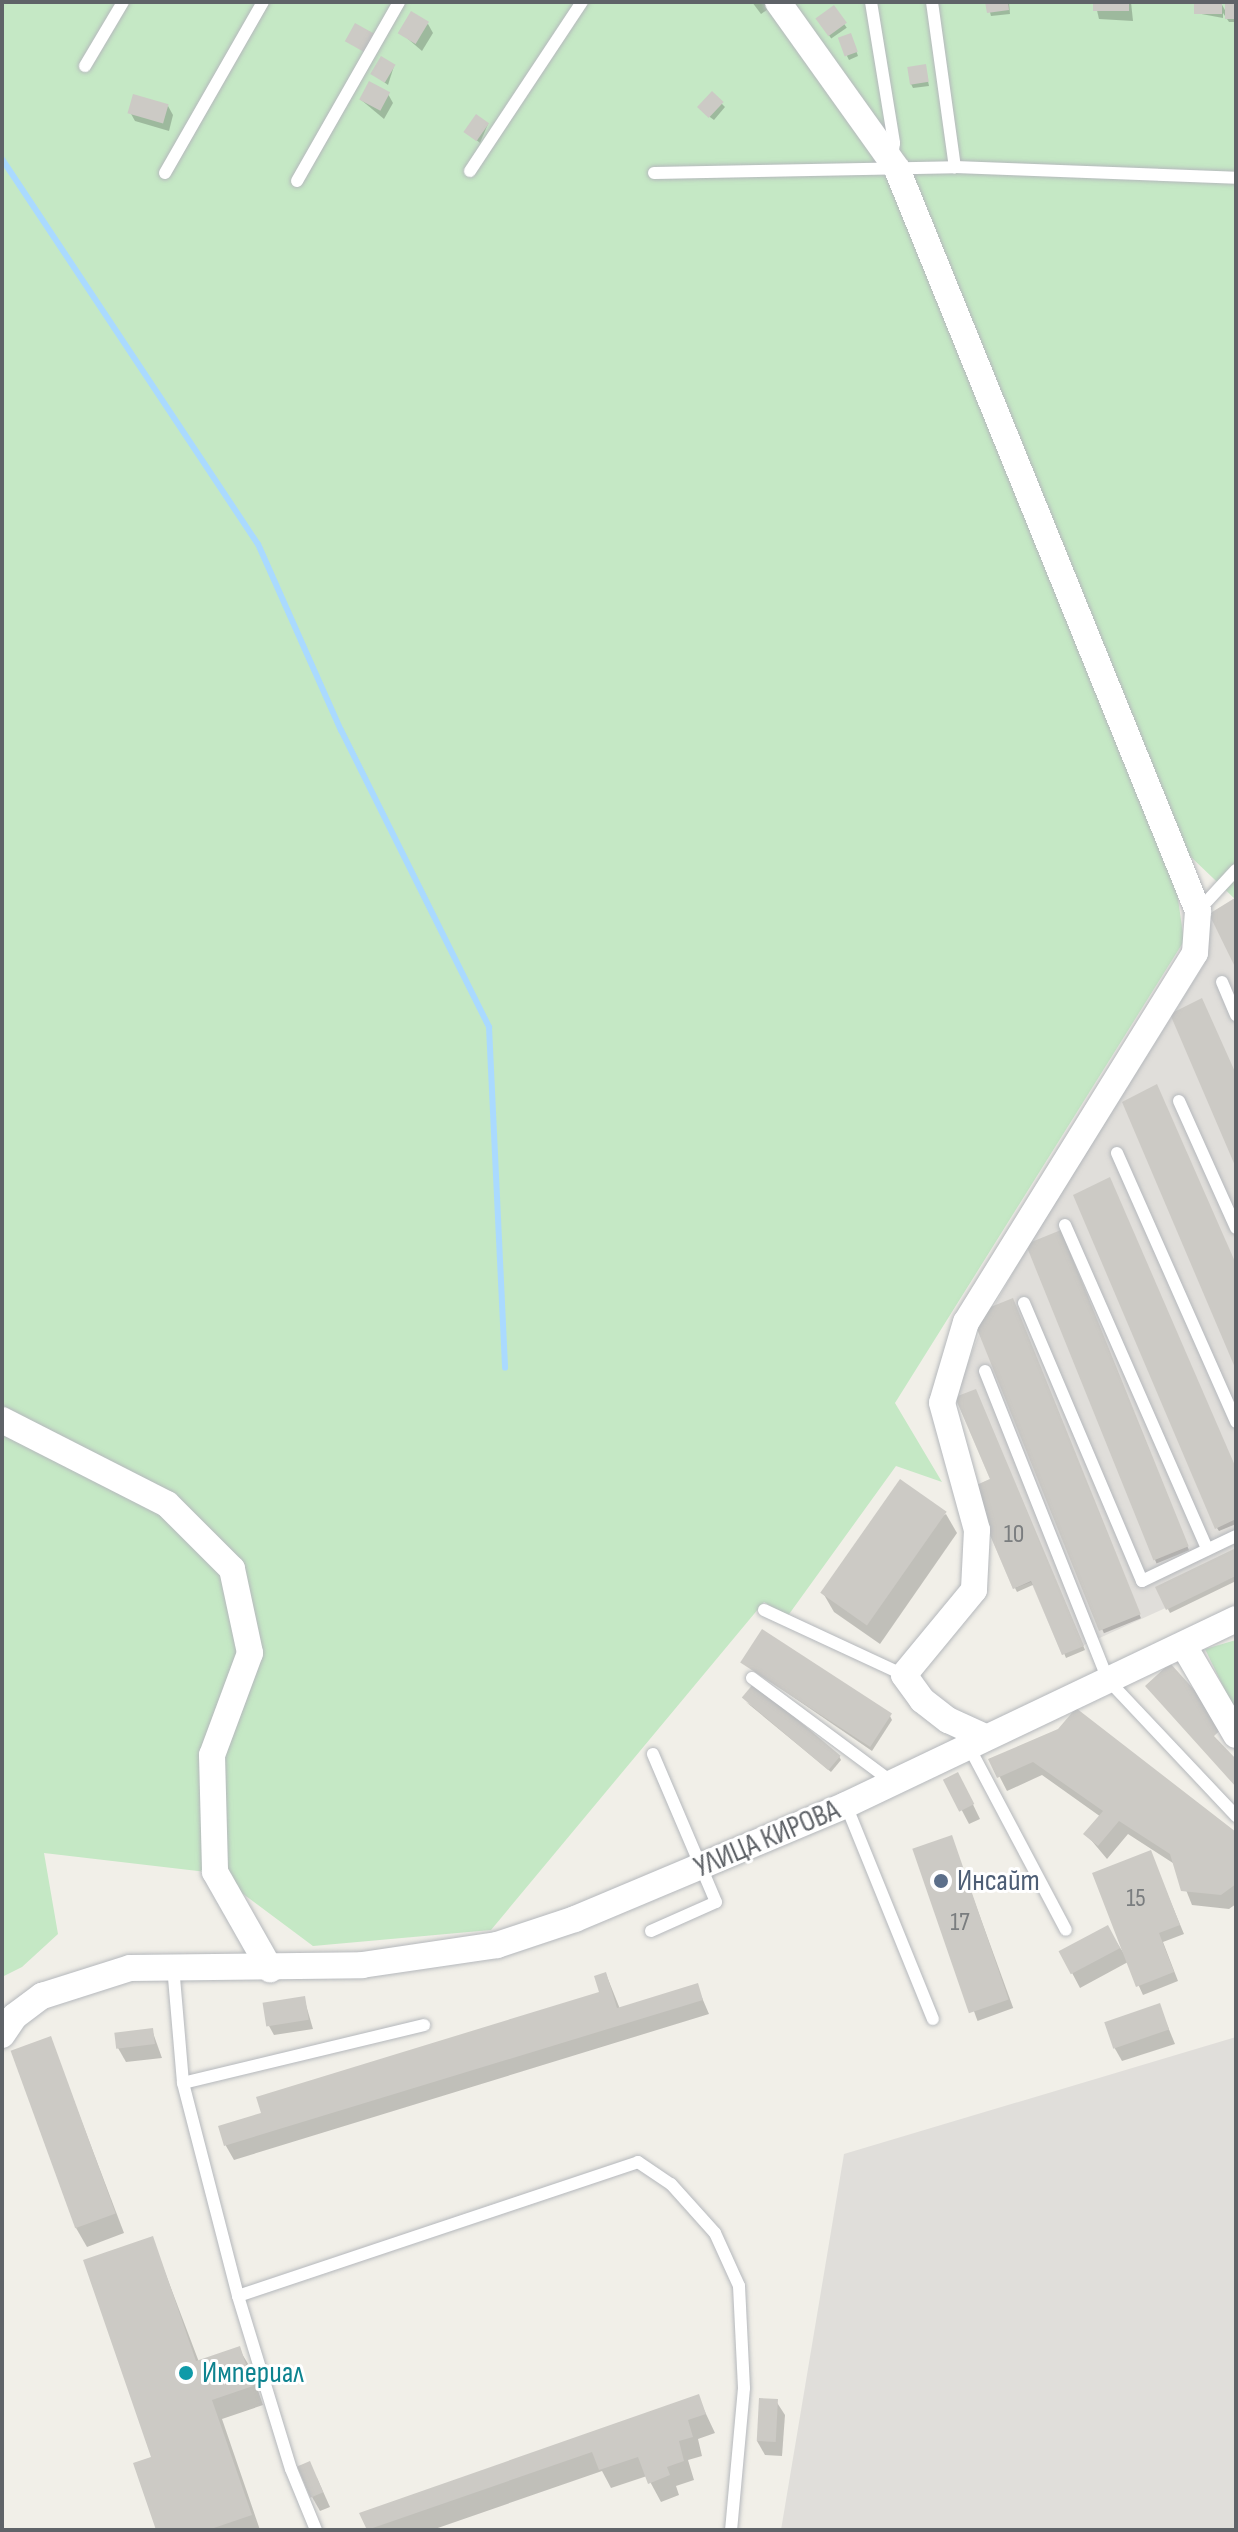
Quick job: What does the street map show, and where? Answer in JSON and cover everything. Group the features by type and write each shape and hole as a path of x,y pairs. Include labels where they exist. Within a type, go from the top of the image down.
{"street":[{"path":"778,2 894,164 1198,911 1195,953 966,1322 942,1403 977,1530 974,1590 904,1675 922,1700 976,1741"},
{"path":"2,1420 167,1504 232,1569 250,1653 212,1755 215,1872 270,1969"},
{"name":"УЛИЦА КИРОВА","path":"2,2035 15,2016 42,1996 80,1980 130,1968 270,1969 362,1965 497,1945 703,1867 846,1805 1236,1619"},
{"path":"1184,1646 1236,1735"}],"lane":[{"path":"85,66 123,2"},
{"path":"165,173 263,2"},
{"path":"297,181 399,2"},
{"path":"470,171 582,2"},
{"path":"871,2 894,143 894,164"},
{"path":"932,2 955,167"},
{"path":"654,173 894,164 1236,178"},
{"path":"1198,911 1236,870"},
{"path":"1222,982 1236,1015"},
{"path":"1179,1101 1236,1228"},
{"path":"1117,1153 1236,1422"},
{"path":"1065,1225 1207,1549"},
{"path":"1024,1303 1142,1581 1236,1536"},
{"path":"985,1371 1108,1680 1236,1816"},
{"path":"764,1610 904,1675"},
{"path":"752,1678 892,1782"},
{"path":"976,1741 1066,1930"},
{"path":"651,1931 716,1902 653,1754"},
{"path":"846,1805 933,2019"},
{"path":"173,1966 183,2083 238,2296 291,2469 316,2530"},
{"path":"183,2083 424,2025"},
{"path":"238,2296 638,2162 671,2184 715,2233 739,2286 744,2388 731,2530"}],"shaded area":[{"path":"1235,898 1236,1576 1062,1655 1031,1582 1013,1589 970,1488 990,1479 955,1397 981,1329 1027,1248 1205,963 1209,914"},
{"path":"1236,2037 1236,2530 781,2530 844,2154"}],"green space":[{"path":"2,2 1236,2 1236,900 1169,836 1184,941 895,1403 942,1482 896,1466 787,1617 764,1602 491,1930 313,1946 215,1873 44,1853 58,1934 22,1967 2,1977"},
{"path":"1236,1640 1236,1713 1205,1649"}],"building":[{"path":"985,2 1008,2 1009,10 987,13"},
{"path":"1093,2 1129,2 1129,11 1093,11"},
{"path":"1194,2 1222,2 1222,14 1194,14"},
{"path":"1225,2 1236,2 1236,19 1225,19"},
{"path":"834,5 847,23 828,36 815,19"},
{"path":"411,11 429,22 416,44 398,33"},
{"path":"355,23 375,34 365,53 345,41"},
{"path":"851,33 858,52 845,57 838,38"},
{"path":"381,56 396,65 385,83 370,74"},
{"path":"926,64 929,82 910,85 907,67"},
{"path":"369,81 390,92 380,111 359,100"},
{"path":"712,91 724,102 709,118 697,107"},
{"path":"133,94 169,104 163,123 127,113"},
{"path":"476,114 489,123 476,141 463,132"},
{"path":"1236,900 1236,969 1209,914"},
{"path":"1202,998 1236,1074 1236,1168 1170,1014"},
{"path":"1157,1084 1236,1264 1236,1370 1122,1102"},
{"path":"1110,1177 1236,1468 1236,1519 1215,1529 1073,1195"},
{"path":"1061,1230 1189,1546 1154,1560 1026,1244"},
{"path":"1013,1298 1141,1614 1099,1631 971,1315"},
{"path":"976,1389 1084,1646 1062,1655 1031,1581 1013,1589 970,1488 990,1479 955,1397"},
{"path":"900,1479 947,1512 867,1626 820,1593"},
{"path":"1236,1548 1236,1576 1166,1610 1155,1587"},
{"path":"762,1629 892,1713 870,1747 740,1663"},
{"path":"1170,1663 1226,1725 1214,1736 1236,1759 1236,1787 1145,1686"},
{"path":"754,1683 841,1756 828,1770 742,1698"},
{"path":"1076,1708 1236,1832 1236,1884 1221,1895 1181,1891 1170,1854 1119,1821 1098,1846 1083,1834 1103,1811 1033,1762 997,1778 988,1759 1058,1729"},
{"path":"958,1772 974,1804 959,1812 943,1780"},
{"path":"952,1835 1009,2000 969,2013 912,1849"},
{"path":"1151,1850 1180,1925 1159,1933 1174,1972 1136,1987 1092,1873"},
{"path":"1108,1925 1120,1948 1071,1974 1059,1951"},
{"path":"606,1972 617,2008 698,1983 703,2000 224,2146 218,2126 261,2113 256,2097 599,1992 594,1976"},
{"path":"305,1996 309,2020 266,2026 263,2003"},
{"path":"1160,2003 1169,2029 1113,2049 1104,2022"},
{"path":"153,2028 155,2044 116,2049 114,2033"},
{"path":"51,2036 116,2214 75,2228 11,2051"},
{"name":"Империал","path":"153,2236 196,2361 240,2346 253,2386 212,2400 252,2515 208,2530 156,2530 133,2463 151,2457 83,2260"},
{"path":"699,2394 706,2414 688,2420 693,2437 679,2441 684,2461 667,2467 670,2475 648,2484 638,2457 599,2470 592,2452 367,2530 359,2513"},
{"path":"759,2398 778,2399 776,2442 757,2441"},
{"path":"310,2461 323,2492 310,2498 297,2466"}],"waterway":[{"path":"2,159 258,544 341,730 489,1027 505,1368"}],"place":[{"name":"Инсайт","path":"941,1881"},
{"name":"Империал","path":"186,2373"}]}
